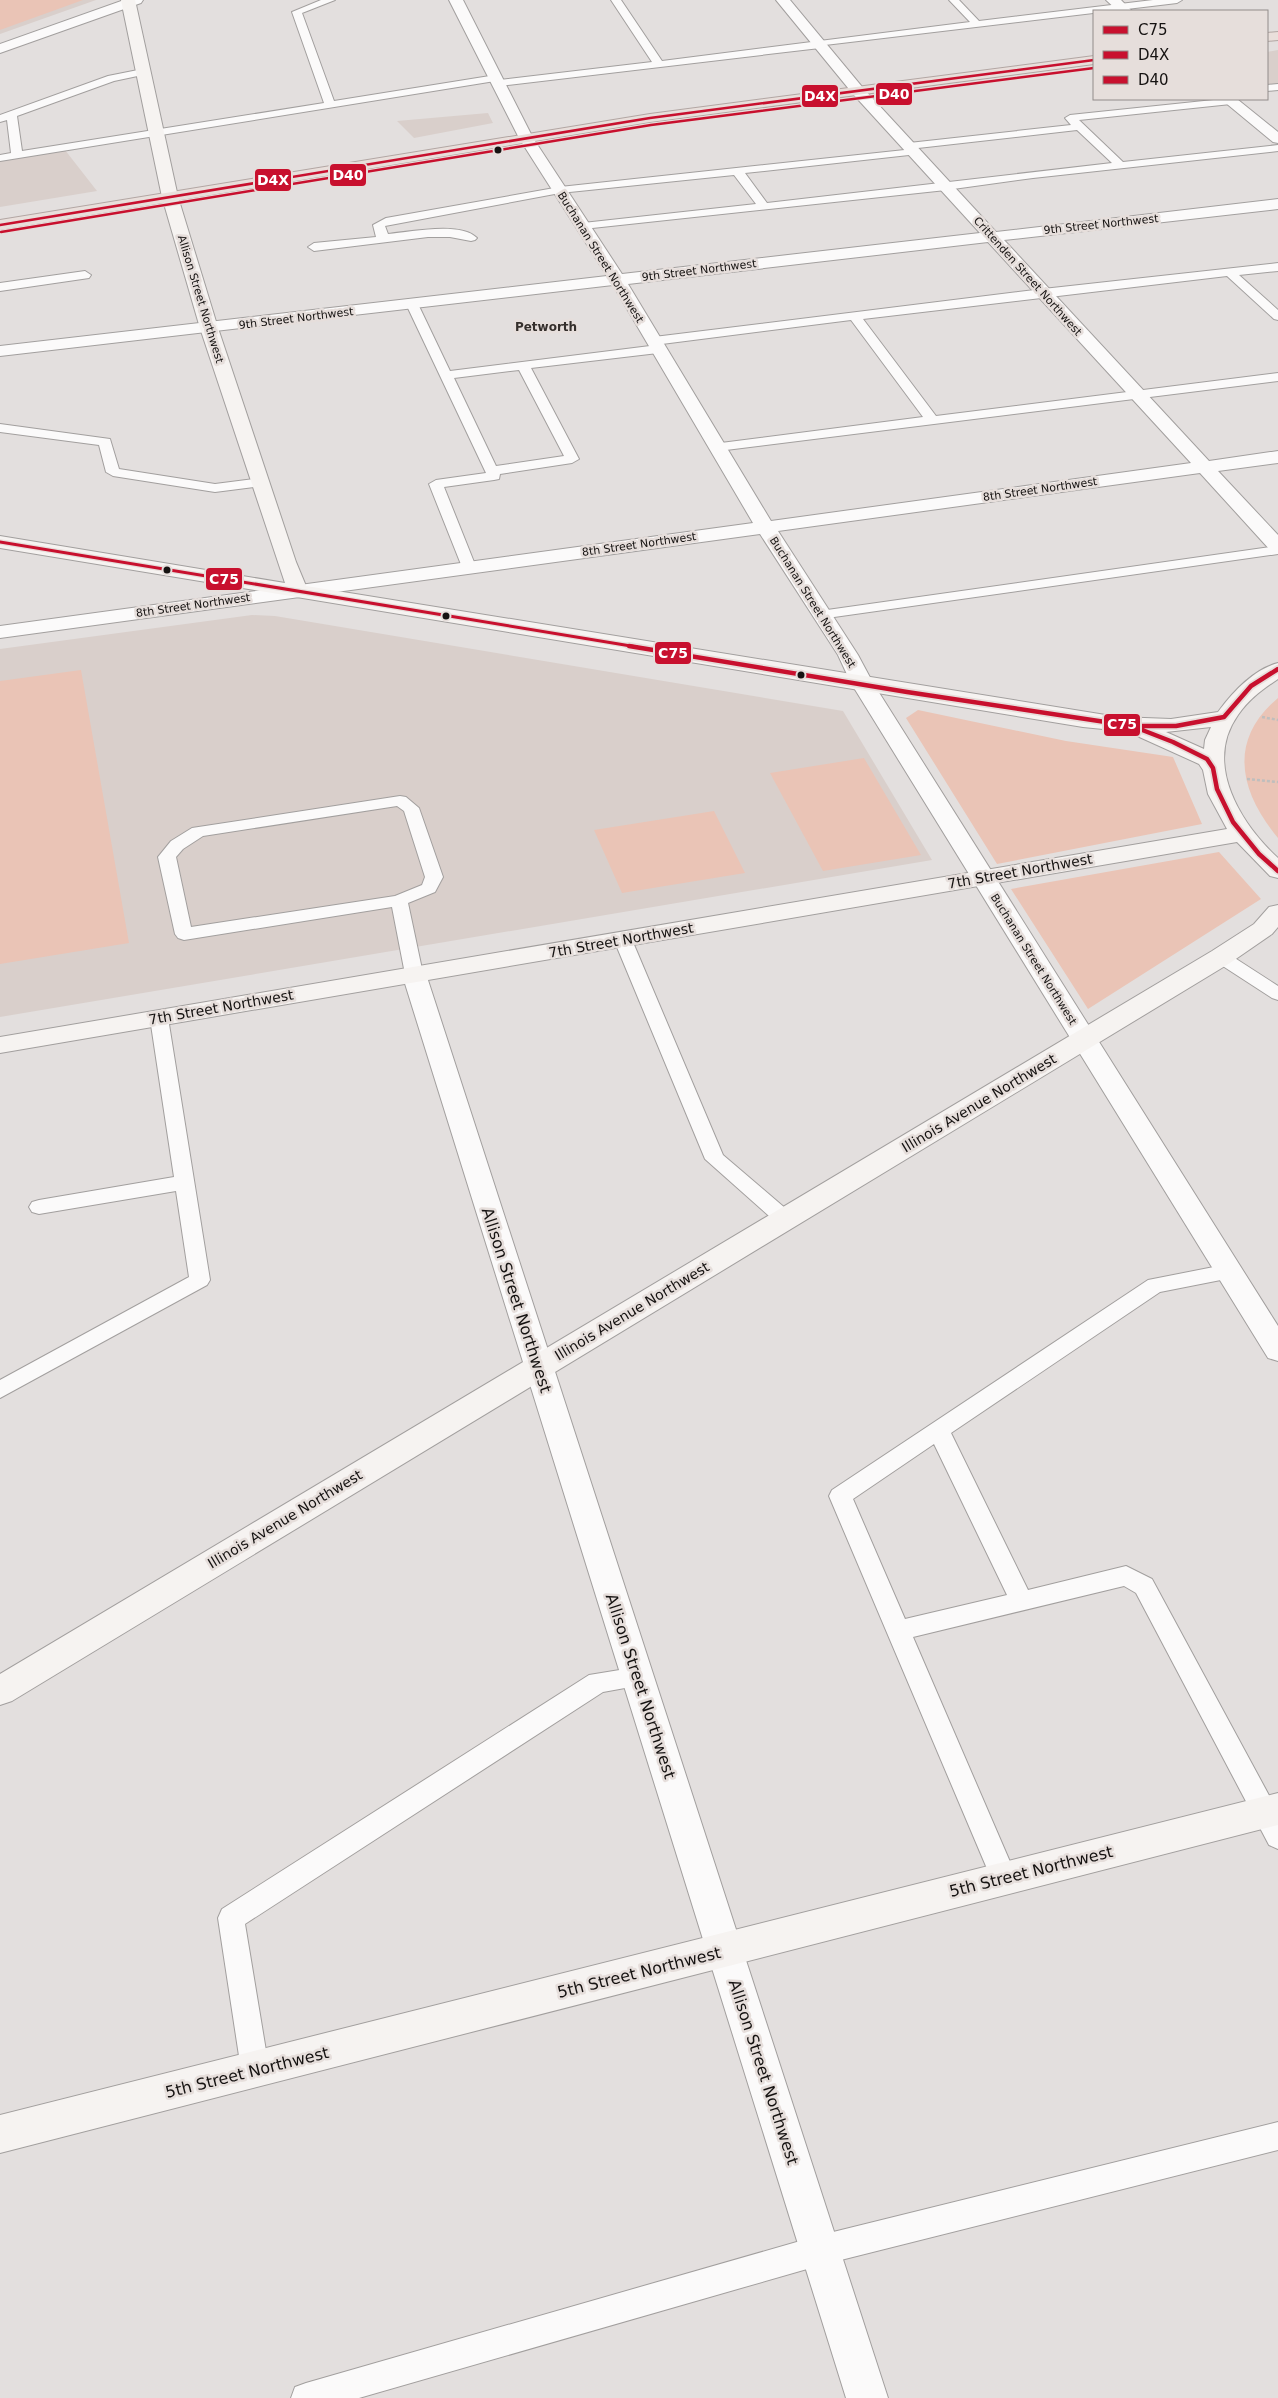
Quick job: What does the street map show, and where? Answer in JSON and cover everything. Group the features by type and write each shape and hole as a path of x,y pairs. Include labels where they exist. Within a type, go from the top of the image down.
{"highway":[{"path":"0,226 526,138 1093,60"}],"street":[{"name":"Buchanan Street Northwest","path":"456,0 526,138 617,279 765,527 820,615 848,655 862,683 1278,1350"},
{"name":"Crittenden Street Northwest","path":"784,0 858,91 1278,549"},
{"path":"0,49 131,1"},
{"name":"Allison Street Northwest","path":"131,1 143,72 170,197 208,328 261,482 286,562 298,591"},
{"path":"1230,100 1278,140"},
{"name":"9th Street Northwest","path":"0,351 1278,204"},
{"name":"8th Street Northwest","path":"0,632 1278,457"},
{"path":"0,542 1132,726 1176,726 1224,717"},
{"path":"1278,669 1251,686 1224,717 1213,756 1217,789 1223,806 1241,834 1278,871"},
{"path":"1132,726 1173,742 1207,759 1213,768"},
{"name":"7th Street Northwest","path":"0,1045 1241,834"},
{"name":"Illinois Avenue Northwest","path":"0,1691 1221,957 1273,923"},
{"name":"Allison Street Northwest","path":"414,974 867,2398"},
{"name":"5th Street Northwest","path":"0,2134 1004,1878 1274,1819"}],"lane":[{"path":"330,0 297,12 330,105"},
{"path":"616,0 659,64"},
{"path":"954,0 977,24"},
{"path":"0,158 330,105 498,81 659,64 1177,0"},
{"path":"0,119 112,78 143,72"},
{"path":"1120,165 1070,118 1230,100"},
{"path":"12,115 17,155"},
{"path":"383,238 380,225 386,221 560,190 737,171 1079,127"},
{"path":"583,226 946,187 1120,165 1278,148"},
{"path":"737,171 764,207"},
{"path":"314,247 383,238 447,234 461,234 472,238"},
{"path":"446,375 854,316 1278,267"},
{"path":"1230,273 1278,316"},
{"path":"0,288 85,275"},
{"path":"412,304 494,476 436,484 469,568"},
{"path":"854,316 932,420"},
{"path":"492,471 572,459 523,365"},
{"path":"718,447 1278,377"},
{"path":"0,428 105,442 113,472 215,488 261,482"},
{"path":"820,615 1278,549"},
{"path":"383,802 400,802 412,808 434,877 429,888 399,901 184,934 167,857 177,845 198,832 383,802"},
{"path":"399,901 414,974"},
{"path":"623,940 716,1158 785,1219"},
{"path":"1221,957 1278,994"},
{"path":"0,1390 200,1280 159,1018"},
{"path":"39,1207 185,1182"},
{"path":"1004,1878 840,1496 1155,1285 1229,1272"},
{"path":"938,1430 1022,1601"},
{"path":"898,1631 1126,1576 1144,1586 1274,1819"},
{"path":"255,2069 231,1918 598,1682 638,1676"},
{"path":"306,2398 821,2250 1277,2140"}],"path":[{"path":"1259,717 1278,720"},
{"path":"1244,778 1278,782"}],"shaded area":[{"path":"0,0 96,0 0,34"},
{"path":"0,0 83,0 0,30"},
{"path":"1278,50 1278,84 1268,86 1268,52"},
{"path":"488,113 493,123 414,138 397,121"},
{"path":"65,150 97,191 0,207 0,161"},
{"path":"252,615 275,616 843,711 932,860 0,1017 0,649"},
{"path":"81,670 129,943 0,964 0,681"},
{"path":"1278,698 1278,838 1265,821 1255,803 1248,785 1245,767 1246,749 1251,732 1262,714"},
{"path":"918,710 1066,741 1173,757 1202,824 997,864 906,718"},
{"path":"864,758 921,855 823,871 770,773"},
{"path":"714,811 745,873 622,893 594,830"},
{"path":"1219,852 1261,899 1088,1009 1011,889"}],"transit line":[{"name":"D4X","path":"0,225 650,118 1093,60"},
{"name":"D40","path":"1,232 651,125 1093,68"},
{"name":"C75","path":"0,542 907,692 1132,726 1173,742 1207,759 1213,768 1217,789 1233,822 1259,854 1278,871"},
{"name":"C75","path":"1135,726 1176,726 1224,717 1251,686 1278,669"}],"district":[{"name":"Petworth","path":"546,327"}]}
